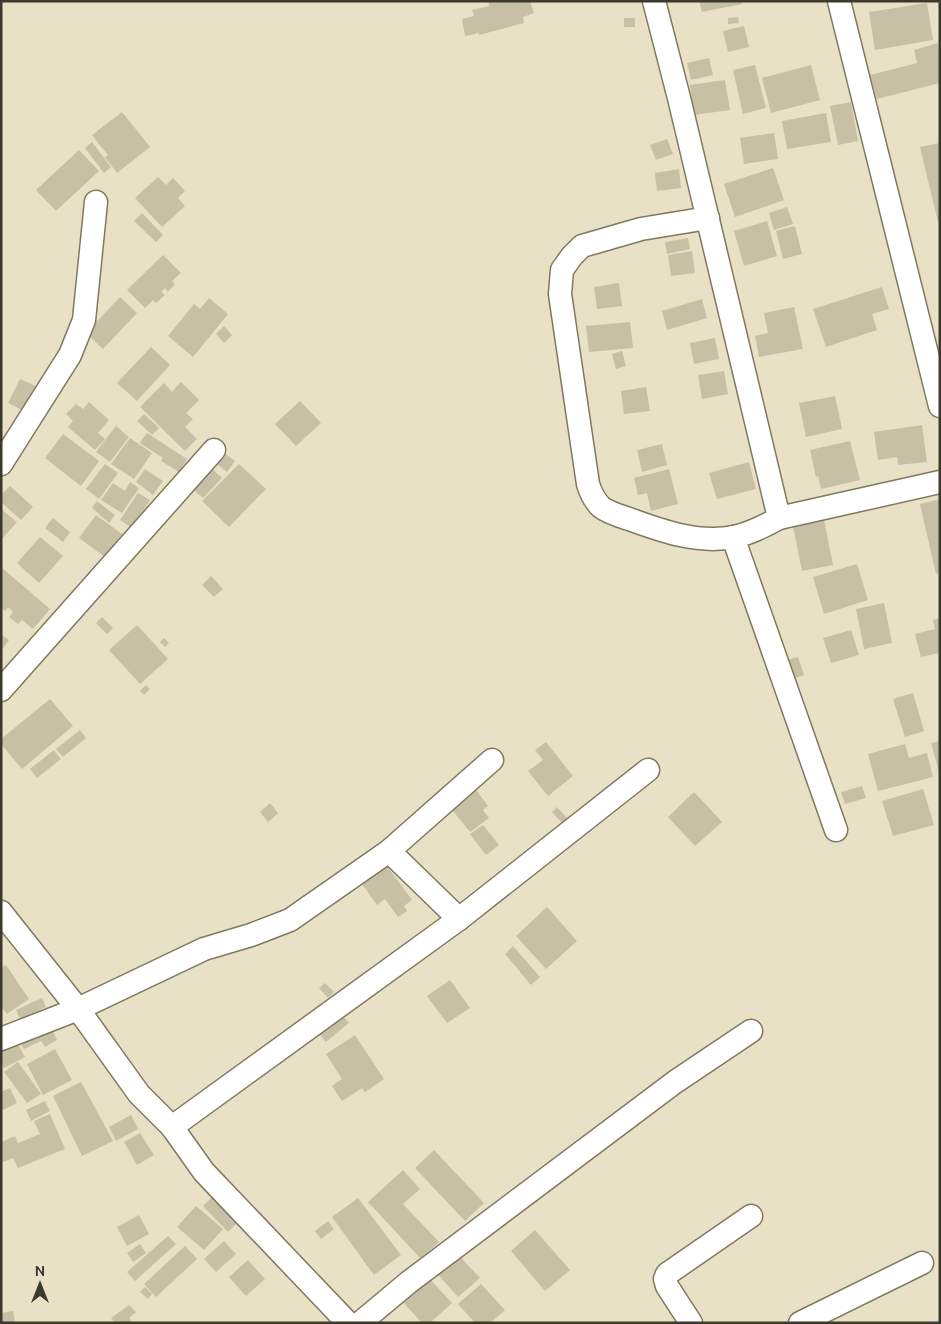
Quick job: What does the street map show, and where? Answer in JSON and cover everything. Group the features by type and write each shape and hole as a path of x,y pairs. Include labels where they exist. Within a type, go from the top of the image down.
{"street":[{"path":"654,1 780,518"},
{"path":"839,1 940,406"},
{"path":"1,464 70,355 84,320 96,202"},
{"path":"708,218 641,229 582,246 562,270 560,294 591,496 602,508 611,512 662,531 700,539 733,537 759,529 780,518 940,482"},
{"path":"1,690 214,450"},
{"path":"733,537 836,830"},
{"path":"1,1039 78,1009 204,949 251,935 290,920 389,851 492,760"},
{"path":"172,1127 459,919 648,770"},
{"path":"389,851 459,919"},
{"path":"1,912 78,1009 139,1094 172,1127 204,1172 348,1323"},
{"path":"360,1323 409,1282 675,1082 751,1031"},
{"path":"691,1323 667,1286 665,1280 667,1274 751,1216"},
{"path":"800,1323 922,1263"}],"building":[{"path":"488,1 530,1 534,13 523,17 524,23 479,35 479,33 465,36 462,19 474,16 472,10 489,6"},
{"path":"699,1 742,1 742,4 702,12"},
{"path":"927,3 933,40 875,50 869,12"},
{"path":"738,17 739,23 728,24 728,18"},
{"path":"624,18 635,18 635,27 624,27"},
{"path":"744,26 749,47 728,52 723,31"},
{"path":"938,43 940,83 877,99 870,75 917,63 914,50"},
{"path":"709,58 713,75 691,80 687,63"},
{"path":"755,65 766,108 743,114 733,70"},
{"path":"811,65 820,100 771,113 762,78"},
{"path":"725,80 730,110 694,115 690,85"},
{"path":"851,102 858,141 838,145 830,106"},
{"path":"122,112 150,147 117,173 105,157 108,155 92,135"},
{"path":"826,113 831,142 787,149 782,121"},
{"path":"774,133 778,159 744,164 740,138"},
{"path":"667,139 673,154 656,160 650,145"},
{"path":"92,142 111,167 104,173 85,148"},
{"path":"940,143 940,222 938,222 920,147"},
{"path":"79,150 99,171 56,211 36,190"},
{"path":"773,168 784,200 735,217 724,184"},
{"path":"679,169 681,188 657,191 655,173"},
{"path":"158,177 166,185 173,178 185,191 178,198 185,206 162,227 135,198"},
{"path":"787,207 793,224 774,230 769,213"},
{"path":"142,213 163,235 156,242 134,221"},
{"path":"767,221 777,256 744,266 734,231"},
{"path":"795,226 802,254 783,259 776,231"},
{"path":"688,238 690,249 667,254 665,242"},
{"path":"692,251 695,273 671,276 668,255"},
{"path":"163,255 181,273 172,281 175,284 168,292 165,288 161,292 165,295 156,303 153,300 145,308 127,290"},
{"path":"619,283 622,306 597,309 594,287"},
{"path":"882,287 889,309 872,314 877,330 826,347 813,309"},
{"path":"120,297 137,313 103,349 86,333"},
{"path":"209,298 228,314 193,357 168,336 194,304 200,309"},
{"path":"702,299 707,318 667,330 662,311"},
{"path":"794,307 803,349 759,357 755,336 768,333 764,313"},
{"path":"630,322 633,348 589,352 586,326"},
{"path":"224,326 232,335 224,343 216,334"},
{"path":"715,338 719,359 694,364 690,343"},
{"path":"151,347 170,365 137,401 117,383"},
{"path":"622,351 626,366 616,369 612,354"},
{"path":"724,371 728,394 702,399 698,375"},
{"path":"20,379 38,387 26,412 8,403"},
{"path":"181,382 199,400 186,413 193,419 185,427 197,439 185,451 140,407 164,383 172,392"},
{"path":"646,387 650,411 624,414 621,391"},
{"path":"835,396 842,429 806,437 799,403"},
{"path":"300,401 321,423 296,446 275,424"},
{"path":"89,402 109,420 98,433 105,439 95,450 68,427 73,421 66,414 76,404 83,409"},
{"path":"144,414 159,428 152,435 137,421"},
{"path":"922,425 927,462 898,465 897,457 878,460 874,432"},
{"path":"116,426 129,437 110,462 96,452"},
{"path":"147,433 187,459 179,472 161,461 163,458 140,443"},
{"path":"63,434 99,461 81,486 45,458"},
{"path":"130,438 152,453 134,479 111,464"},
{"path":"850,441 860,480 821,489 818,476 816,477 810,450"},
{"path":"662,444 667,465 642,472 637,450"},
{"path":"224,453 235,461 227,472 216,463"},
{"path":"749,462 756,489 717,499 709,473"},
{"path":"105,464 118,473 99,499 86,489"},
{"path":"239,464 266,489 229,527 202,501"},
{"path":"208,465 222,478 203,498 189,486"},
{"path":"145,469 163,481 153,495 136,482"},
{"path":"669,469 678,504 651,511 647,493 638,495 634,478"},
{"path":"130,482 139,488 122,513 101,500 113,483 125,491"},
{"path":"10,486 33,507 21,520 1,502 1,495"},
{"path":"138,493 150,500 132,528 120,520"},
{"path":"940,499 940,573 936,574 920,504"},
{"path":"97,501 115,515 109,523 92,508"},
{"path":"1,509 17,522 1,540"},
{"path":"96,515 122,534 105,557 79,538"},
{"path":"823,515 833,565 802,571 792,521"},
{"path":"53,518 70,532 63,542 45,528"},
{"path":"40,537 63,556 39,583 17,563"},
{"path":"857,564 868,600 824,614 813,577"},
{"path":"1,567 50,609 33,629 22,620 18,624 9,617 13,612 8,607 5,611 1,608"},
{"path":"211,576 223,589 214,597 202,585"},
{"path":"884,603 892,643 864,649 856,609"},
{"path":"102,617 113,628 107,634 96,623"},
{"path":"940,618 940,653 921,657 915,634 935,629 933,620"},
{"path":"137,625 168,659 140,684 109,650"},
{"path":"851,630 859,655 831,663 823,638"},
{"path":"1,634 9,640 1,651"},
{"path":"164,638 169,643 165,647 160,642"},
{"path":"798,657 804,675 793,679 787,660"},
{"path":"146,685 150,689 144,695 140,691"},
{"path":"913,693 924,731 905,737 893,699"},
{"path":"50,699 73,726 22,769 1,744 1,739"},
{"path":"80,730 86,738 63,757 56,749"},
{"path":"940,741 940,772 939,772 931,743"},
{"path":"546,742 573,776 548,796 528,771 543,760 535,750"},
{"path":"905,744 909,758 927,753 933,777 878,791 868,754"},
{"path":"54,750 61,759 37,778 30,769"},
{"path":"862,786 866,798 845,804 841,792"},
{"path":"474,787 488,806 483,810 489,818 470,832 449,806"},
{"path":"923,789 934,825 893,836 882,801"},
{"path":"694,792 722,822 695,846 668,817"},
{"path":"270,803 278,813 268,822 260,812"},
{"path":"557,807 569,820 563,824 552,812"},
{"path":"483,825 499,845 486,855 470,834"},
{"path":"387,866 412,900 404,906 407,911 398,917 385,899 377,905 362,884"},
{"path":"547,907 577,941 546,969 516,936"},
{"path":"513,946 540,977 531,985 505,954"},
{"path":"6,965 29,999 7,1014 1,1006 1,968"},
{"path":"450,980 470,1008 447,1023 427,996"},
{"path":"325,983 334,992 328,998 319,988"},
{"path":"42,998 46,1007 20,1019 16,1010"},
{"path":"339,1012 349,1023 326,1042 316,1030"},
{"path":"50,1025 57,1040 45,1047 41,1041 24,1049 19,1040"},
{"path":"355,1035 384,1079 365,1092 362,1088 342,1101 332,1086 342,1079 326,1054"},
{"path":"15,1039 25,1057 4,1068 1,1063 1,1047"},
{"path":"55,1049 72,1080 43,1095 27,1064"},
{"path":"18,1062 41,1094 27,1103 4,1072"},
{"path":"81,1082 113,1141 82,1156 53,1096"},
{"path":"10,1088 17,1103 1,1111 1,1092"},
{"path":"45,1101 50,1111 31,1121 26,1110"},
{"path":"50,1114 65,1149 18,1168 13,1158 1,1163 1,1142 15,1136 18,1143 40,1134 34,1121"},
{"path":"131,1115 138,1129 116,1141 109,1127"},
{"path":"140,1133 154,1155 137,1165 124,1142"},
{"path":"434,1150 484,1203 465,1221 415,1168"},
{"path":"403,1170 420,1189 403,1204 439,1242 420,1258 368,1202"},
{"path":"213,1196 239,1221 228,1232 203,1206"},
{"path":"358,1198 401,1255 374,1275 332,1217"},
{"path":"196,1206 223,1229 204,1250 177,1227"},
{"path":"139,1215 149,1234 127,1246 117,1227"},
{"path":"328,1221 334,1229 321,1239 315,1231"},
{"path":"535,1230 570,1270 545,1291 511,1251"},
{"path":"168,1236 176,1244 135,1281 127,1272"},
{"path":"224,1241 236,1254 216,1272 204,1259"},
{"path":"140,1244 146,1253 133,1262 127,1253"},
{"path":"185,1246 197,1259 156,1297 144,1284"},
{"path":"454,1250 480,1278 458,1297 433,1269"},
{"path":"248,1260 265,1279 246,1296 229,1277"},
{"path":"428,1277 452,1303 430,1323 422,1323 402,1301"},
{"path":"481,1284 505,1310 490,1323 475,1323 458,1304"},
{"path":"145,1287 152,1294 148,1299 140,1292"},
{"path":"129,1305 136,1312 129,1318 133,1323 115,1323 111,1318"},
{"path":"13,1311 15,1323 1,1323 1,1313"}]}
